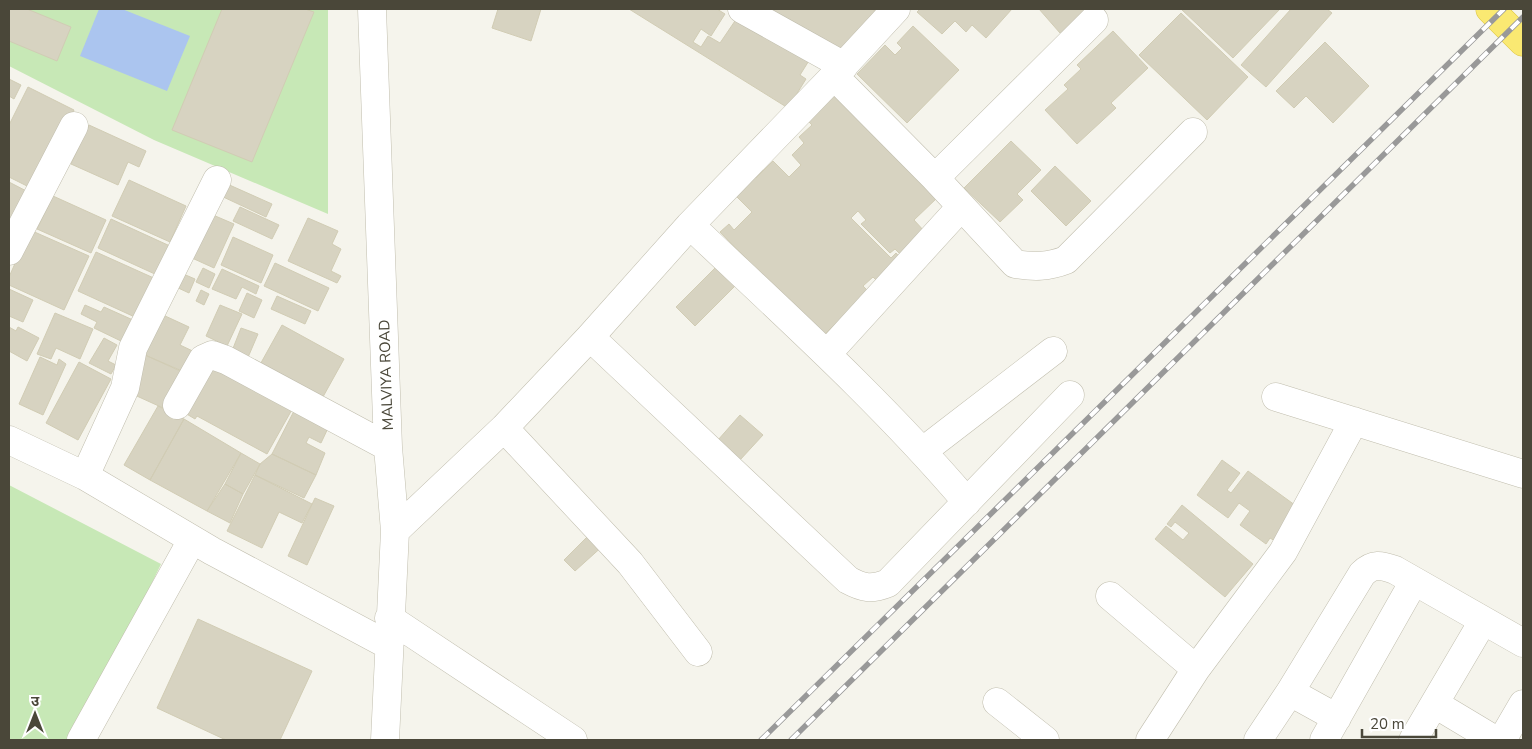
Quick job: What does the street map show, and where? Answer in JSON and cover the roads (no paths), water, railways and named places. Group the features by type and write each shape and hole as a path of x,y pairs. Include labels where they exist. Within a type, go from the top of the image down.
{"highway":[{"path":"1490,9 1523,42"}],"street":[{"name":"MALVIYA ROAD","path":"372,9 388,447 395,531 389,618 385,740"},
{"path":"742,9 839,71 1015,264 1034,267 1050,266 1066,260 1193,132"},
{"path":"395,531 504,428 590,337 690,225 839,71 896,9"},
{"path":"935,178 1094,20"},
{"path":"9,251 74,126"},
{"path":"85,476 125,388 133,348 218,180"},
{"path":"826,354 961,207"},
{"path":"690,225 826,354 923,450 967,502"},
{"path":"590,337 848,580 864,588 875,588 888,583 1070,395"},
{"path":"923,450 1053,351"},
{"path":"177,405 203,359 212,355 226,360 388,447"},
{"path":"1276,397 1523,474"},
{"path":"1150,740 1196,669 1283,552 1354,422"},
{"path":"504,428 630,563 698,652"},
{"path":"9,440 85,476 192,540 388,645"},
{"path":"81,740 192,540"},
{"path":"1258,740 1290,692 1362,574 1370,567 1380,565 1395,570 1413,582 1523,643"},
{"path":"1290,692 1334,733 1413,582"},
{"path":"1110,596 1196,669"},
{"path":"389,618 573,740"},
{"path":"1413,740 1483,620"},
{"path":"997,702 1045,740"},
{"path":"1435,704 1495,740"},
{"path":"1502,740 1523,704"}],"water":[{"path":"99,9 122,9 190,36 167,91 80,56"}],"railway":[{"path":"761,740 1504,9"},
{"path":"791,740 1523,17"}]}
